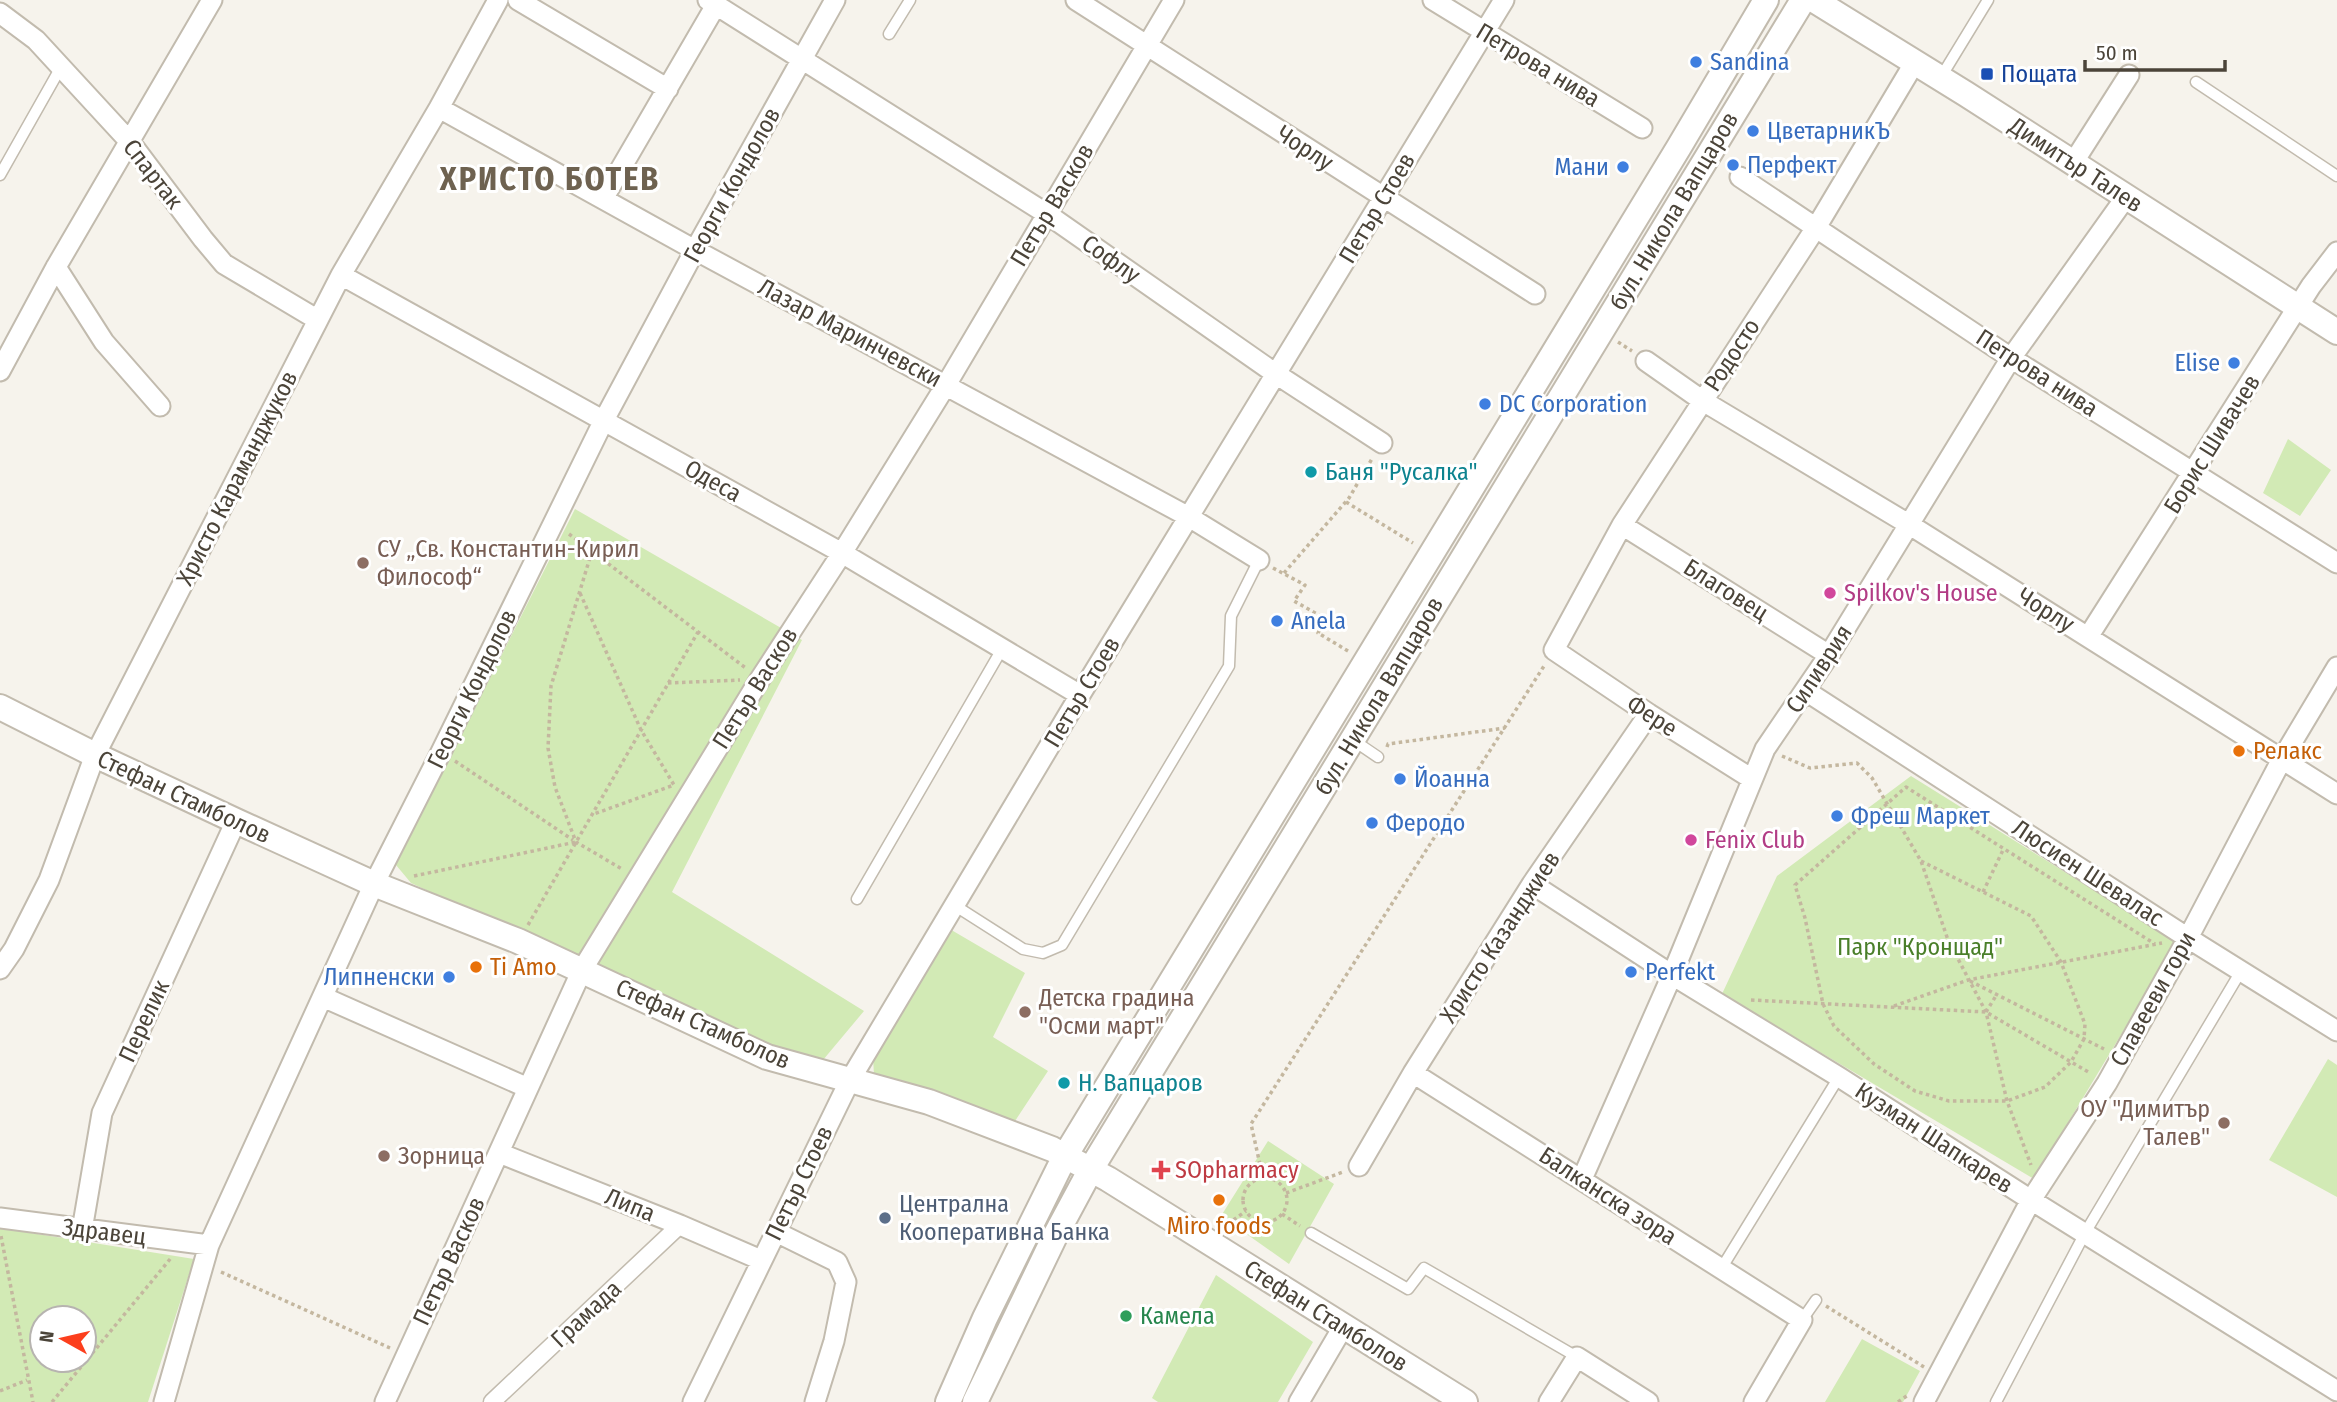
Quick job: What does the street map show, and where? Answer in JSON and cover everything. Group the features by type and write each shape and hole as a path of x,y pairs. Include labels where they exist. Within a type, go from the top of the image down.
{"street":[{"path":"0,370 55,267 212,0"},
{"name":"Христо Караманджуков","path":"0,969 14,949 49,880 95,755 317,320 498,0"},
{"path":"518,0 668,89"},
{"name":"Георги Кондолов","path":"164,1402 206,1255 374,884 604,419 835,0"},
{"name":"Чорлу","path":"1076,0 1535,294"},
{"name":"Петър Васков","path":"388,1401 582,970 760,679 946,385 1174,0"},
{"name":"Петрова нива","path":"1433,0 1642,128"},
{"name":"Петър Стоев","path":"693,1402 850,1080 1080,695 1504,0"},
{"name":"бул. Никола Вапцаров","path":"948,1402 985,1318 1065,1156 1766,0"},
{"name":"бул. Никола Вапцаров","path":"975,1402 1055,1236 1091,1169 1803,0"},
{"name":"Димитър Талев","path":"1814,0 2337,332"},
{"path":"603,199 668,89 712,3"},
{"name":"Софлу","path":"712,3 1047,214 1276,374 1382,443"},
{"name":"Спартак","path":"0,13 36,40 130,142 224,264 317,320"},
{"name":"Родосто","path":"1554,650 1622,525 1817,226 1915,62"},
{"path":"2073,163 2129,75"},
{"name":"Лазар Маринчевски","path":"439,108 695,250 1189,517 1259,560"},
{"name":"Петрова нива","path":"1740,177 2011,358 2337,563"},
{"name":"Силиврия","path":"1582,1179 1672,975 1765,749 1829,655 2011,358 2126,197"},
{"name":"Борис Шивачев","path":"2088,637 2298,307 2337,252"},
{"path":"55,267 104,342 160,406"},
{"name":"Одеса","path":"341,275 842,553 1080,695"},
{"name":"Чорлу","path":"1646,361 1703,401 1910,525 2337,794"},
{"name":"Благовец","path":"1622,525 1829,655"},
{"name":"Фере","path":"1554,650 1752,779"},
{"name":"Славееви гори","path":"1924,1402 2032,1200 2107,1083 2188,938 2282,759 2337,667"},
{"name":"Люсиен Шевалас","path":"1806,691 2337,1031"},
{"name":"Стефан Стамболов","path":"0,707 95,755 374,884 582,970 767,1057 929,1102 1065,1156 1091,1169 1465,1402"},
{"name":"Христо Казанджиев","path":"1359,1166 1413,1073 1532,884 1649,714"},
{"name":"Перелик","path":"82,1230 102,1113 236,821"},
{"name":"Кузман Шапкарев","path":"1532,884 1672,975 2337,1391"},
{"path":"323,997 528,1088"},
{"name":"Балканска зора","path":"1413,1073 1802,1320"},
{"name":"Липа","path":"499,1153 761,1260"},
{"name":"Здравец","path":"0,1218 184,1242 206,1255"},
{"name":"Грамада","path":"492,1402 680,1225"},
{"path":"776,1232 837,1262 846,1282 834,1341 815,1402"},
{"path":"1754,1402 1802,1320"},
{"path":"1299,1402 1343,1327"},
{"path":"1549,1402 1577,1357 1648,1402"}],"lane":[{"path":"889,34 910,0"},
{"path":"1940,78 1988,0"},
{"path":"0,175 61,66"},
{"path":"2196,82 2337,176"},
{"path":"954,905 1023,949 1043,953 1062,945 1229,666 1231,616 1259,560"},
{"path":"857,899 1002,649"},
{"path":"1352,740 1378,757"},
{"path":"1996,1402 2084,1233 2241,971"},
{"path":"1721,1269 1839,1077"},
{"path":"1311,1233 1408,1289 1424,1268 1577,1357"},
{"path":"1802,1320 1816,1300"}],"path":[{"path":"1600,333 1646,361"},
{"path":"1284,573 1346,502 1382,443"},
{"path":"1346,502 1415,544"},
{"path":"554,522 760,679"},
{"path":"576,842 555,787 548,748 551,686 592,551"},
{"path":"1259,560 1305,584 1294,600 1326,619 1318,633 1348,651"},
{"path":"580,593 641,730 674,785 592,815"},
{"path":"518,942 698,632"},
{"path":"1263,1178 1251,1124 1554,650"},
{"path":"668,683 760,679"},
{"path":"1378,757 1388,744 1505,727"},
{"path":"1765,749 1810,768 1857,763 1872,778 1921,861 1948,940 1986,1012 2007,1101 2032,1169"},
{"path":"441,752 576,842 638,878"},
{"path":"1921,861 2031,916 2061,962 2085,1024 2084,1039 2071,1062 2045,1087 2007,1101 1949,1101 1915,1091 1874,1064 1834,1026 1823,1004 1805,918 1795,885 1906,787 2155,944"},
{"path":"415,876 576,842"},
{"path":"1983,892 2004,849"},
{"path":"1892,1007 1968,980 2188,938"},
{"path":"1968,980 2121,1058"},
{"path":"1986,1012 1997,994"},
{"path":"1748,1000 1986,1012 2107,1083"},
{"path":"1286,1193 1359,1166"},
{"path":"1263,1178 1277,1182 1286,1193 1287,1200 1282,1214 1270,1222 1250,1217 1243,1204 1250,1184 1263,1178"},
{"path":"1282,1214 1311,1233"},
{"path":"0,1231 33,1402"},
{"path":"52,1402 184,1242"},
{"path":"206,1255 406,1356"},
{"path":"1816,1300 1938,1376"},
{"path":"0,1391 28,1380"}],"green space":[{"path":"2288,439 2331,470 2300,516 2263,493"},
{"path":"575,509 802,640 672,892 864,1011 823,1060 751,1040 411,883 396,865"},
{"name":"Парк \"Кронщад\"","path":"1911,776 2177,942 2034,1179 1722,994 1777,876"},
{"path":"948,928 1025,973 993,1037 1048,1071 1015,1121 874,1076 873,1056"},
{"path":"2328,1059 2337,1065 2337,1197 2269,1160"},
{"path":"1268,1141 1334,1184 1289,1264 1221,1216"},
{"path":"0,1228 194,1259 148,1402 0,1402"},
{"path":"1216,1275 1313,1342 1278,1402 1158,1402 1152,1398"},
{"path":"1862,1339 1920,1371 1903,1402 1825,1402"}],"place":[{"name":"Sandina","path":"1696,62"},
{"name":"Пощата","path":"1987,74"},
{"name":"ЦветарникЪ","path":"1753,131"},
{"name":"Перфект","path":"1733,165"},
{"name":"Мани","path":"1623,167"},
{"name":"Elise","path":"2234,363"},
{"name":"DC Corporation","path":"1485,404"},
{"name":"Баня \"Русалка\"","path":"1311,472"},
{"name":"СУ „Св. Константин-Кирил Философ“","path":"363,563"},
{"name":"Spilkov's House","path":"1830,593"},
{"name":"Anela","path":"1277,621"},
{"name":"Релакс","path":"2239,751"},
{"name":"Йоанна","path":"1400,779"},
{"name":"Фреш Маркет","path":"1837,816"},
{"name":"Феродо","path":"1372,823"},
{"name":"Fenix Club","path":"1691,840"},
{"name":"Ti Amo","path":"476,967"},
{"name":"Perfekt","path":"1631,972"},
{"name":"Липненски","path":"449,977"},
{"name":"Детска градина \"Осми март\"","path":"1025,1012"},
{"name":"Н. Вапцаров","path":"1064,1083"},
{"name":"ОУ \"Димитър Талев\"","path":"2224,1123"},
{"name":"Зорница","path":"384,1156"},
{"name":"SOpharmacy","path":"1161,1170"},
{"name":"Miro foods","path":"1219,1200"},
{"name":"Централна Кооперативна Банка","path":"885,1218"},
{"name":"Камела","path":"1126,1316"}],"district":[{"name":"ХРИСТО БОТЕВ","path":"550,179"}]}
